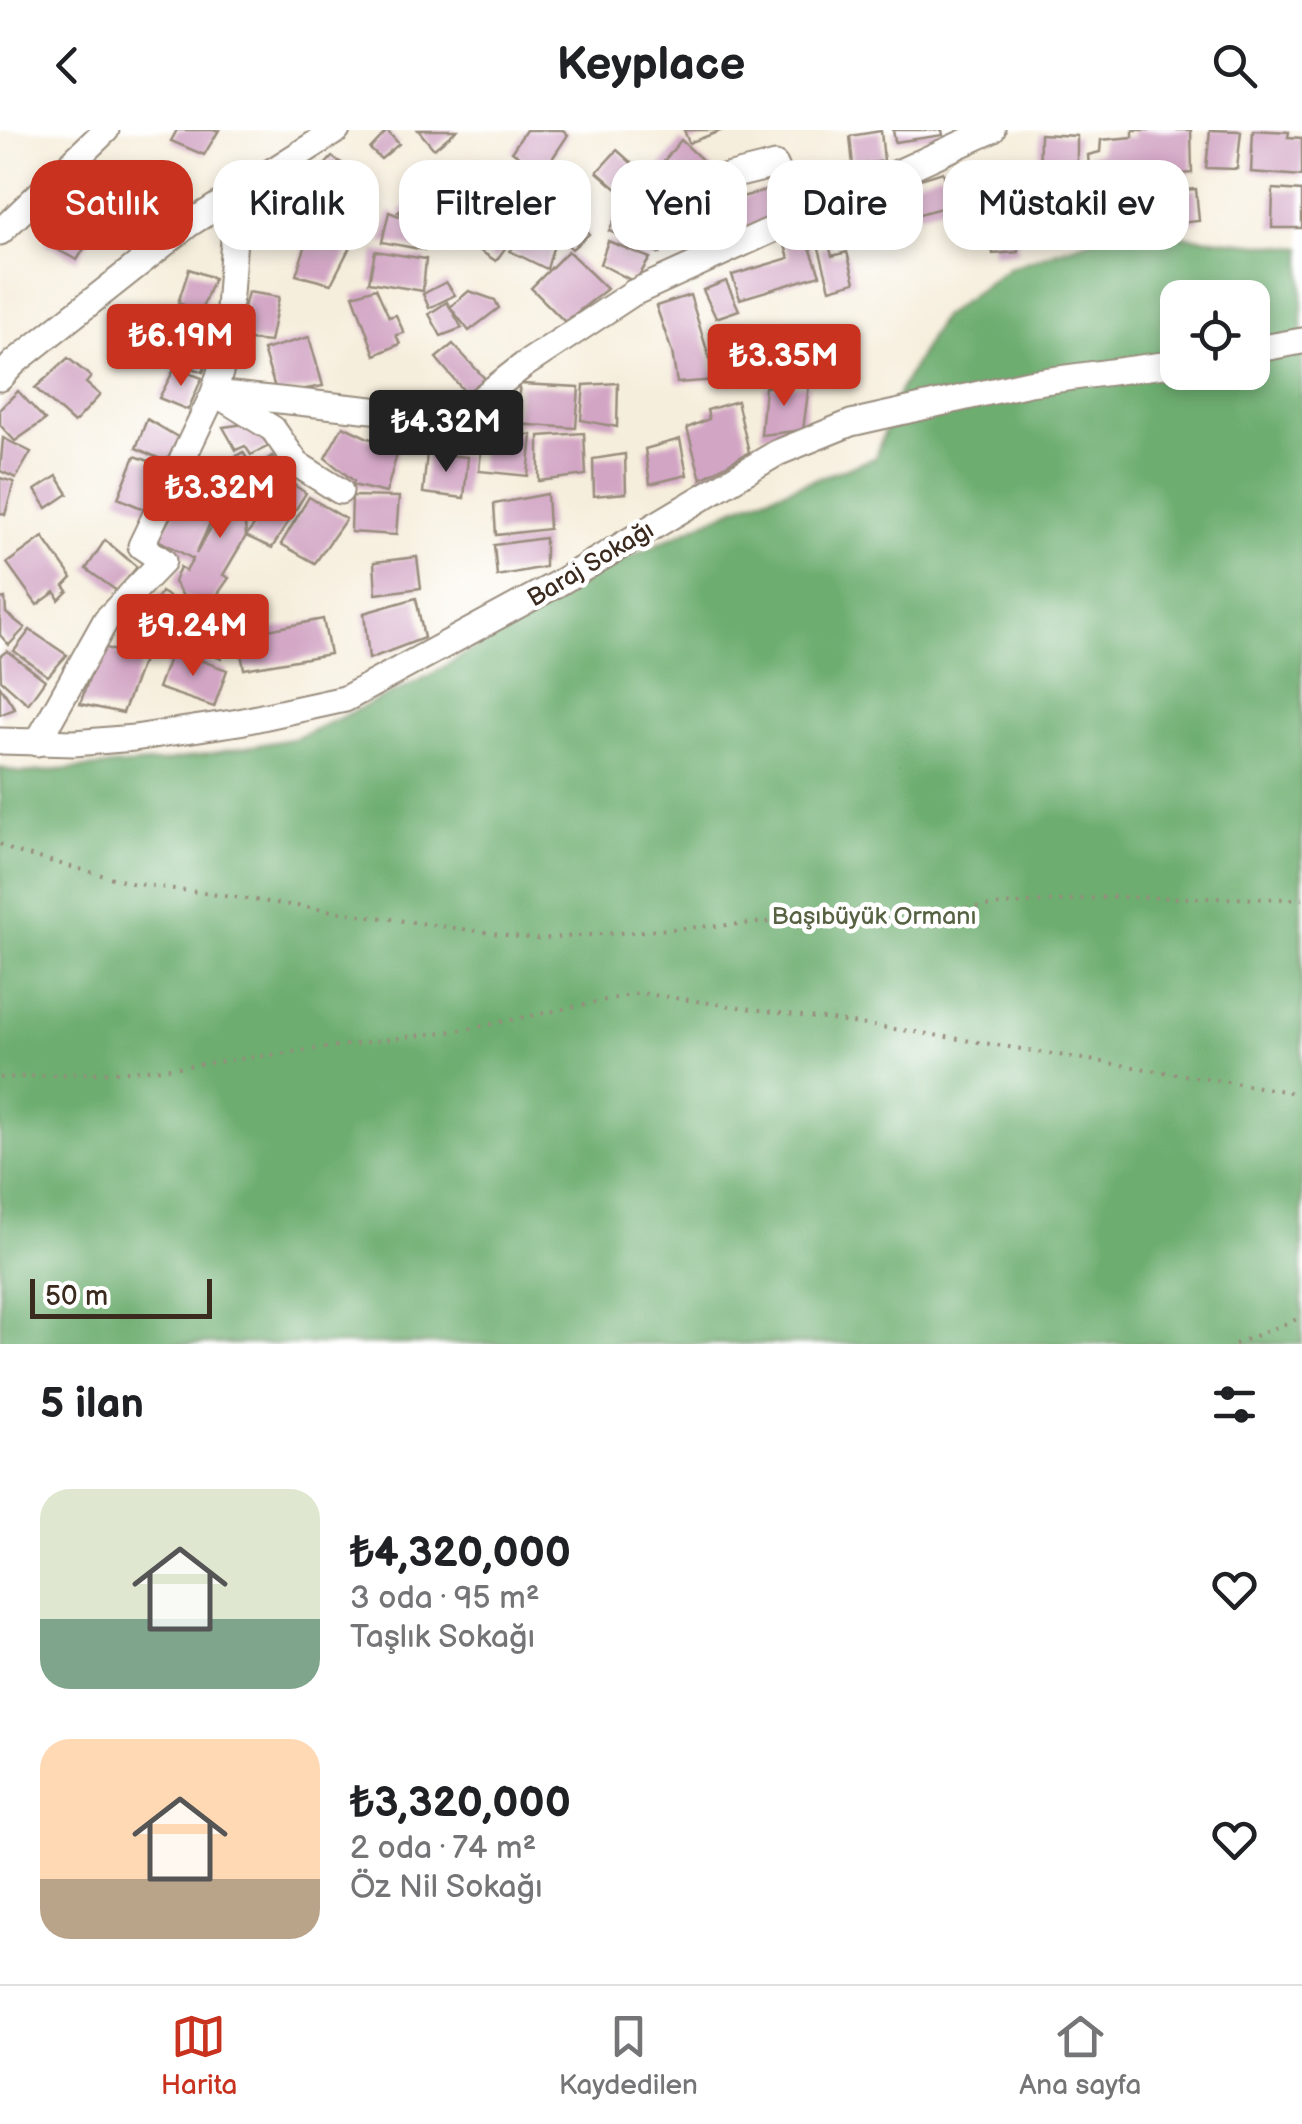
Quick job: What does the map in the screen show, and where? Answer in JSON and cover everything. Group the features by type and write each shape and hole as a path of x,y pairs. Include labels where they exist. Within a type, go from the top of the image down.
{"street":[{"path":"0,232 106,130"},
{"path":"291,160 337,130"},
{"path":"923,162 992,130"},
{"path":"0,378 189,224 213,210"},
{"path":"214,393 419,414 464,412 550,346 633,293 767,233"},
{"path":"38,742 106,620 164,561 141,546 214,393 226,352 233,250"},
{"path":"1270,347 1302,341"},
{"name":"Baraj Sokağı","path":"0,741 134,738 239,722 344,699 541,593 777,453 851,424 1030,384 1160,366"},
{"path":"214,393 273,430 296,464 340,491"}],"path":[{"path":"0,844 131,883 535,939 1112,897 1302,899"},
{"path":"0,1078 163,1068 468,1030 639,993 909,1030 1302,1094"},
{"path":"1235,1344 1302,1317"}],"green space":[{"name":"Başıbüyük Ormanı","path":"1189,237 1302,248 1302,1344 0,1344 0,768 21,773 162,762 297,738 429,676 599,571 737,507 875,458 899,392 941,318 1008,268 1061,250 1189,250"}],"building":[{"path":"177,130 219,130 204,155 171,141"},
{"path":"418,130 457,130 434,149"},
{"path":"526,130 563,130 568,135 551,160 524,160 512,151"},
{"path":"684,130 723,130 689,143"},
{"path":"893,130 942,130 943,135 895,142"},
{"path":"1133,130 1191,130 1192,173 1189,160 1088,160 1088,155 1100,152 1101,140 1133,137"},
{"path":"1210,130 1241,131 1237,169 1206,168"},
{"path":"1253,130 1289,132 1288,137 1302,138 1302,176 1251,172"},
{"path":"387,131 399,144 381,159 370,149"},
{"path":"881,131 884,160 852,160 850,136"},
{"path":"1040,134 1077,136 1077,160 1040,160"},
{"path":"681,140 702,160 665,160"},
{"path":"617,150 628,160 611,160 611,184 597,172"},
{"path":"943,172 943,208 923,213 923,178"},
{"path":"1196,189 1199,221 1189,222 1189,190"},
{"path":"1273,189 1302,191 1302,228 1272,228"},
{"path":"767,190 767,222 747,229 747,196"},
{"path":"389,212 399,216 399,245 382,242"},
{"path":"608,241 611,250 630,250 650,258 635,282 600,264"},
{"path":"58,250 83,250 77,260"},
{"path":"304,250 348,250 331,284 296,275"},
{"path":"479,250 504,250 496,261"},
{"path":"511,250 552,250 547,269"},
{"path":"786,250 811,250 820,275 740,299 732,275 789,258"},
{"path":"820,250 830,250 832,256 847,252 855,282 830,289"},
{"path":"993,250 1018,250 1018,252 993,254"},
{"path":"375,251 426,259 423,291 369,282"},
{"path":"568,251 607,289 565,322 531,288"},
{"path":"189,269 214,278 201,311 178,303"},
{"path":"726,281 739,310 716,318 703,290"},
{"path":"446,282 455,295 429,308 423,294"},
{"path":"376,288 389,317 396,315 404,333 396,335 400,344 375,355 353,295"},
{"path":"469,291 495,300 499,308 469,331 450,307"},
{"path":"248,292 279,297 270,342 236,339"},
{"path":"690,295 716,380 677,383 672,352 656,306"},
{"path":"447,302 462,328 441,336 429,314"},
{"path":"175,321 215,335 203,372 160,356"},
{"path":"309,337 323,386 277,394 263,350"},
{"path":"453,344 487,381 469,397 436,358"},
{"path":"68,358 91,377 86,383 100,395 74,423 35,388"},
{"path":"175,368 202,378 188,410 159,398"},
{"path":"618,383 617,427 581,420 584,385"},
{"path":"520,384 579,387 576,428 515,424"},
{"path":"809,385 803,430 761,435 765,387"},
{"path":"18,391 45,420 15,441 0,425 0,409"},
{"path":"737,401 749,452 701,479 687,428 709,419 707,410"},
{"path":"147,419 181,439 171,464 136,448"},
{"path":"252,423 269,446 251,455 245,446 236,450 223,427"},
{"path":"343,426 399,447 386,493 353,485 354,481 325,458"},
{"path":"483,430 532,435 528,476 479,471"},
{"path":"584,433 586,475 539,481 539,436"},
{"path":"3,438 31,452 16,478 0,471"},
{"path":"680,439 687,475 650,484 645,449"},
{"path":"243,452 253,469 272,456 286,477 272,494 246,511 218,467"},
{"path":"427,453 468,457 464,498 423,493"},
{"path":"625,454 626,493 594,496 593,459"},
{"path":"135,456 171,469 153,513 118,498"},
{"path":"57,476 68,494 47,508 35,490"},
{"path":"0,478 14,482 5,515 0,513"},
{"path":"288,481 306,493 272,548 246,536"},
{"path":"547,494 549,529 496,535 494,504"},
{"path":"182,496 214,514 196,554 219,514 245,524 246,536 223,575 229,578 208,608 183,596 174,582 180,567 186,571 193,559 158,540"},
{"path":"352,496 399,497 396,535 351,532"},
{"path":"309,497 346,519 315,563 281,544"},
{"path":"43,537 72,578 64,586 68,591 59,600 55,592 37,605 7,563"},
{"path":"545,538 545,567 497,576 494,545"},
{"path":"105,540 137,567 117,591 86,569"},
{"path":"417,557 421,588 376,594 374,562"},
{"path":"161,592 194,611 178,640 145,621"},
{"path":"5,598 6,613 25,628 9,645 0,635 0,599"},
{"path":"416,598 424,638 369,659 364,613"},
{"path":"210,615 237,630 221,659 184,643 192,626"},
{"path":"323,619 330,654 244,669 238,636"},
{"path":"30,630 67,655 48,676 14,651"},
{"path":"100,646 143,660 123,713 80,704"},
{"path":"172,650 227,670 214,707 158,688"},
{"path":"7,651 45,680 28,704 1,680 0,656"},
{"path":"0,686 15,709 0,715"}]}
